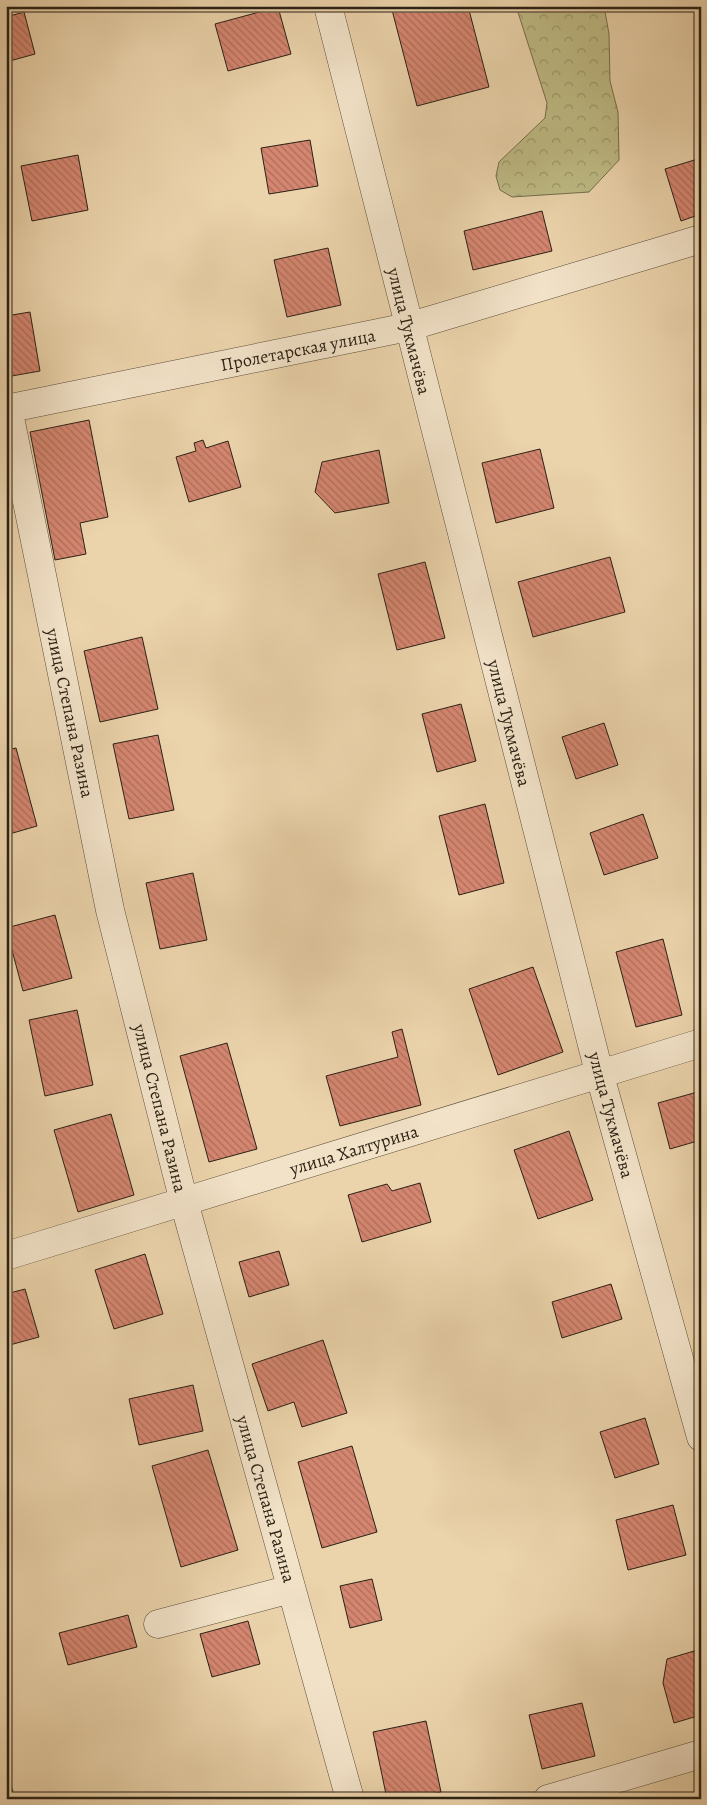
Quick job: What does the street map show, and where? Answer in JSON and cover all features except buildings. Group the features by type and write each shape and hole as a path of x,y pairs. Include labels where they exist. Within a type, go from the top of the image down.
{"street":[{"name":"улица Тукмачёва","path":"328,6 408,328 600,1076 694,1381 701,1437"},
{"name":"Пролетарская улица","path":"7,408 408,328 701,239"},
{"name":"улица Степана Разина","path":"7,408 110,910 184,1202 350,1799"},
{"name":"улица Халтурина","path":"6,1256 600,1076 701,1043"},
{"path":"158,1624 291,1589"},
{"path":"548,1799 701,1754"}],"green space":[{"path":"516,6 604,6 609,34 610,81 618,112 619,160 589,192 512,197 500,190 496,176 499,162 545,118 547,103"}]}
